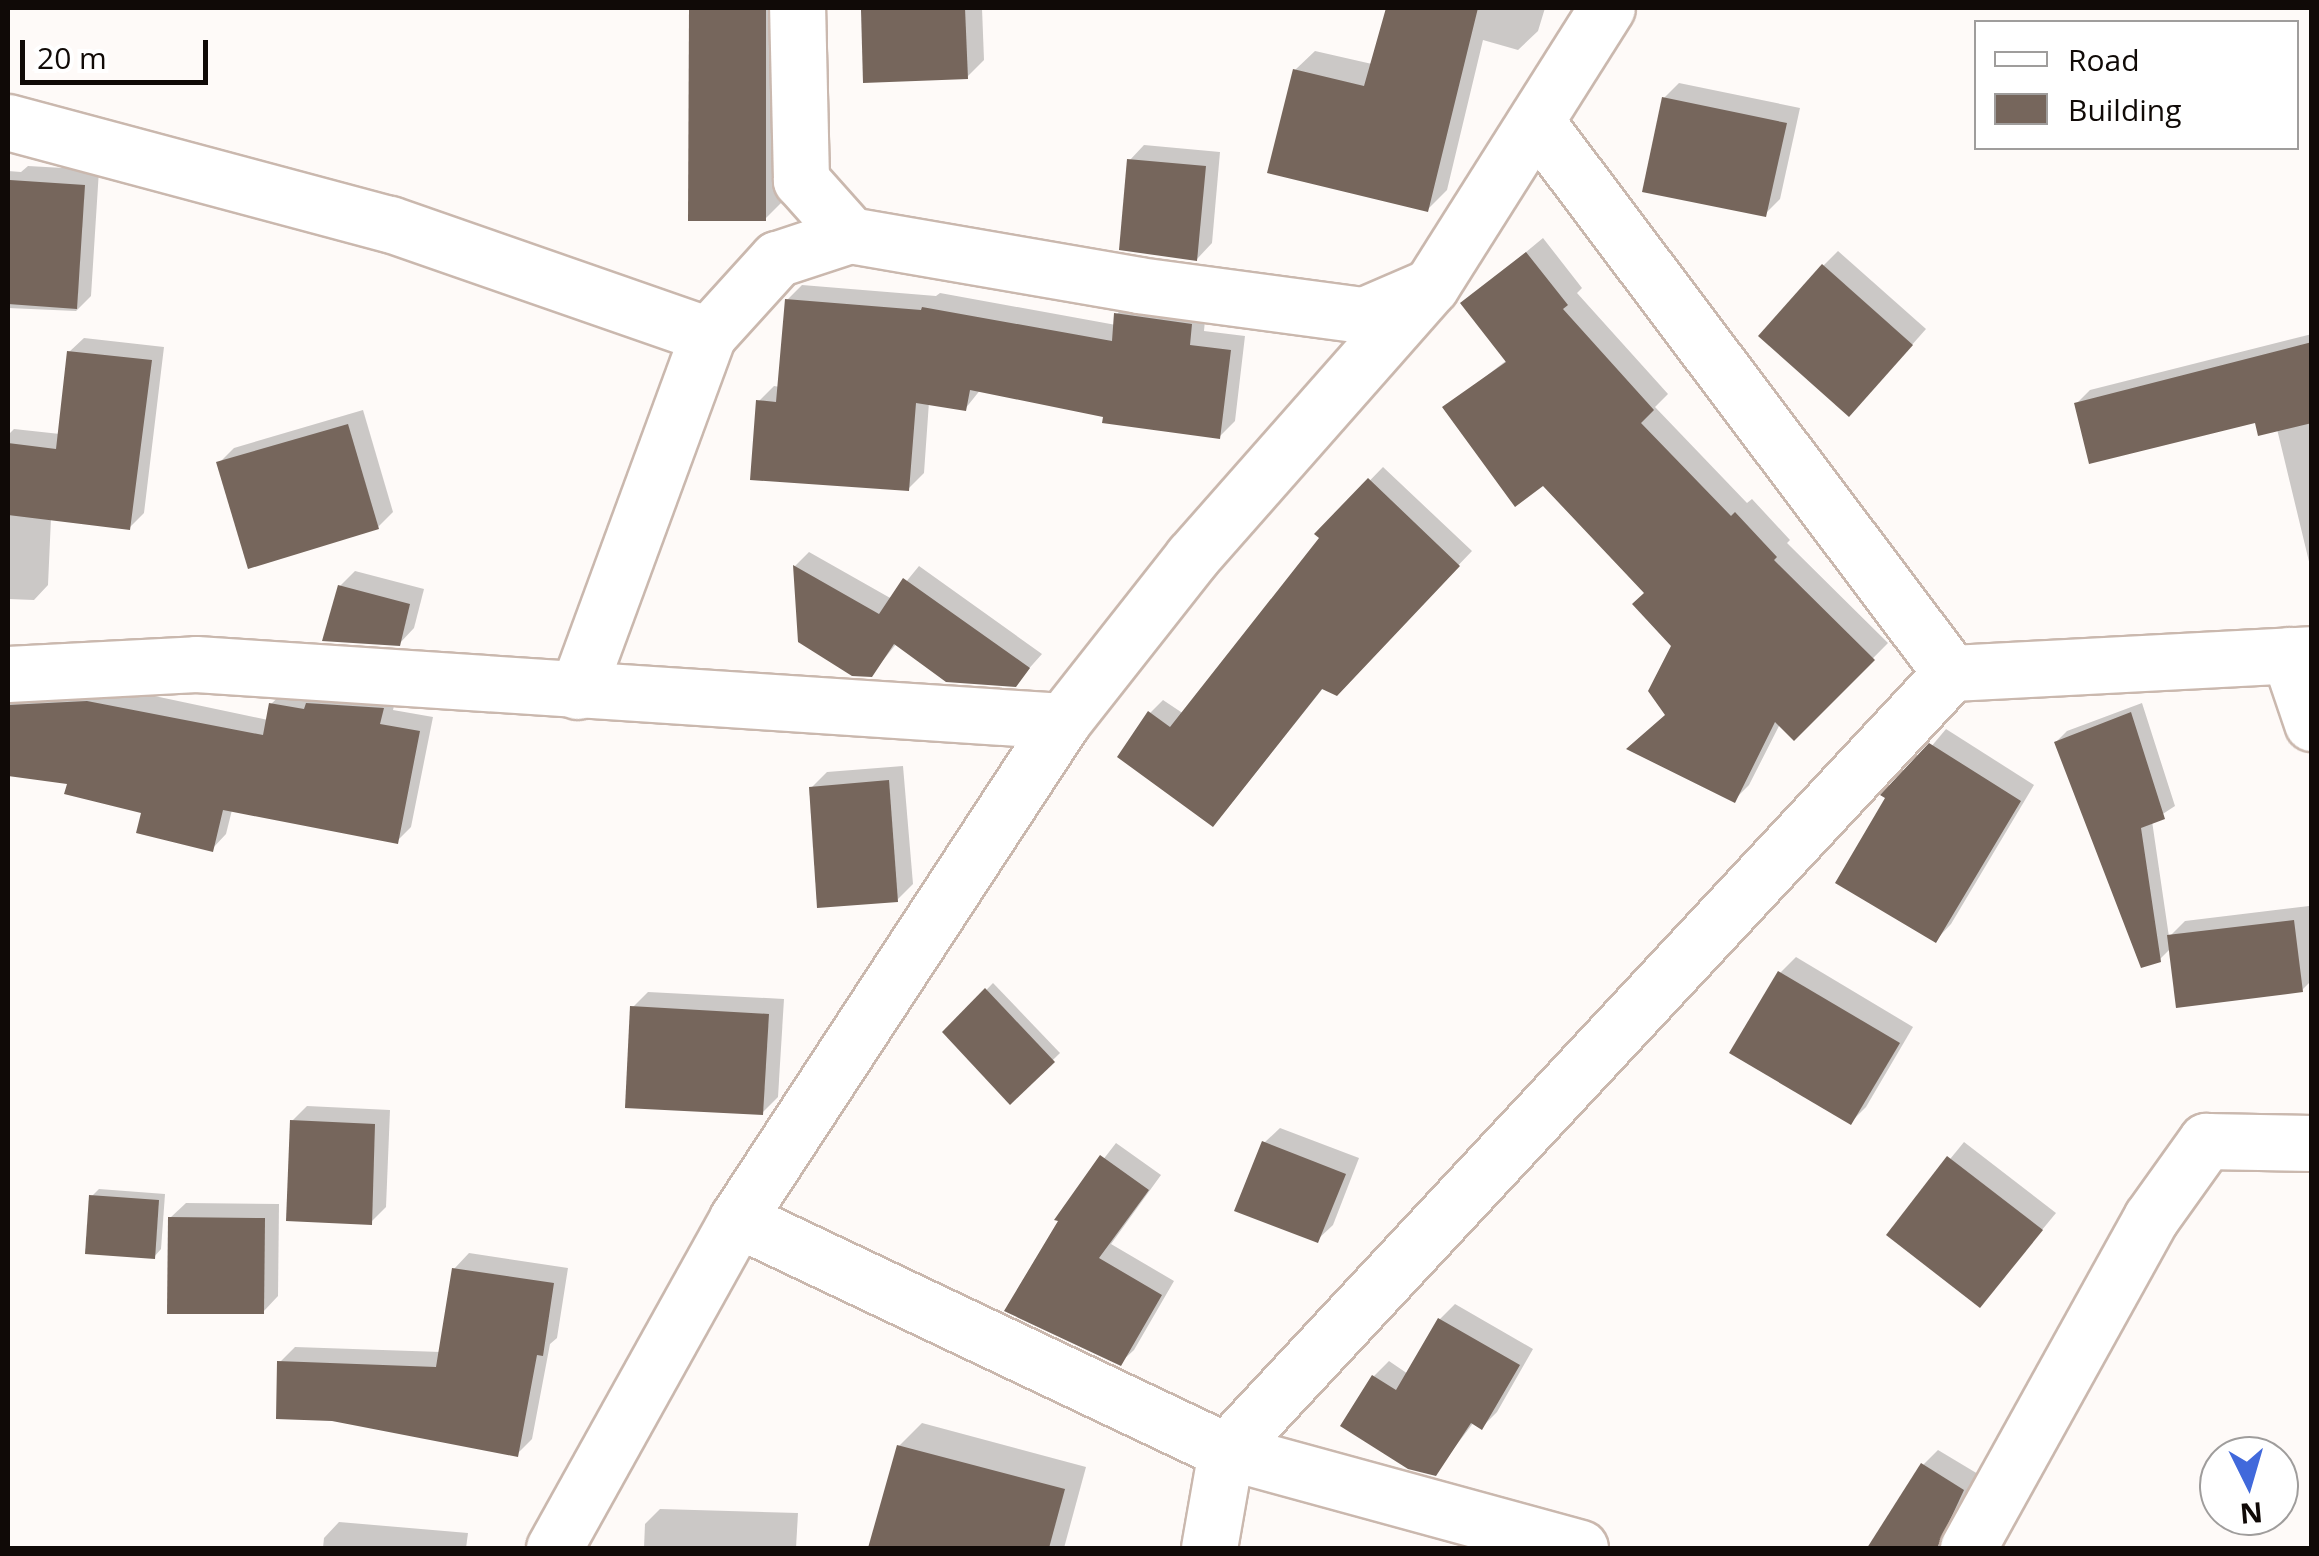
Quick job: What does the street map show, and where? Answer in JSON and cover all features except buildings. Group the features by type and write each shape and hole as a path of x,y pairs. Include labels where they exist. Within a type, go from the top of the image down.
{"street":[{"path":"797,8 802,180 850,235"},
{"path":"554,1548 737,1219 1063,721 1192,557 1431,286 1608,8"},
{"path":"8,122 390,224 708,335"},
{"path":"1536,122 1951,674"},
{"path":"577,692 708,335 778,259 850,235 1138,284 1364,315 1431,286"},
{"path":"1210,1548 1226,1451 1951,674 2300,655 2312,723"},
{"path":"8,674 196,664 1063,721"},
{"path":"1968,1548 2152,1218 2206,1141 2312,1142"},
{"path":"737,1219 1226,1451 1580,1548"}]}
